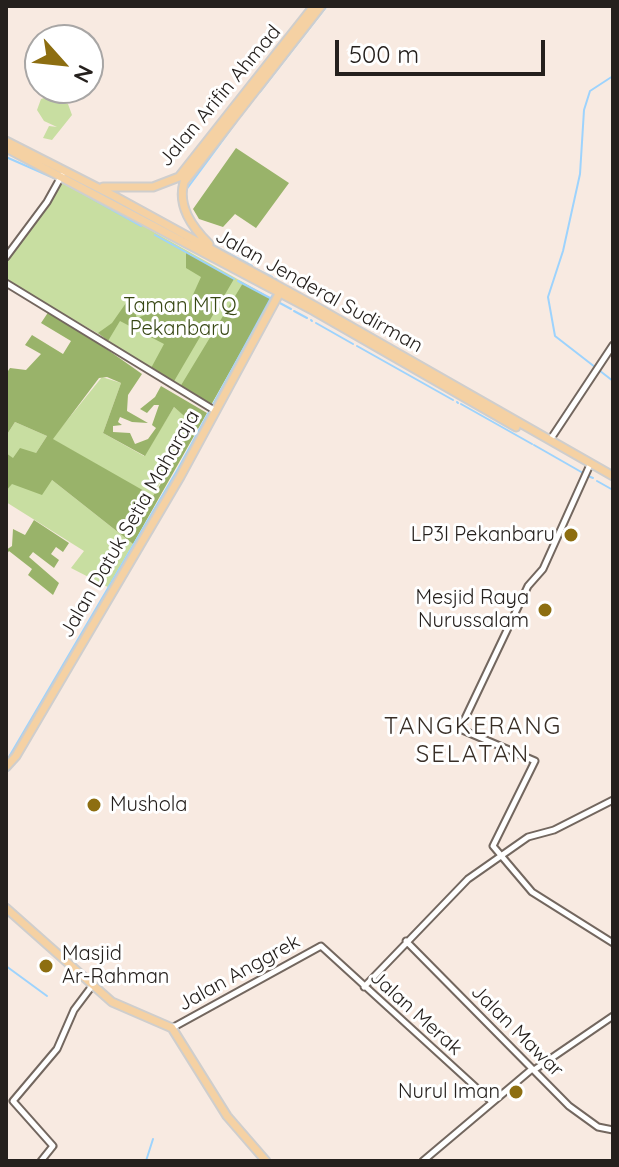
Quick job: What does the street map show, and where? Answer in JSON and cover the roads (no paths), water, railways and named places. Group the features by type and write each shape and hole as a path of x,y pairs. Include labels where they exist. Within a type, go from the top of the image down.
{"main road":[{"name":"Jalan Arifin Ahmad","path":"225,257 205,241 189,219 182,201 183,185 314,6"},
{"name":"Jalan Arifin Ahmad","path":"93,184 145,188 176,179 321,6"},
{"name":"Jalan Jenderal Sudirman","path":"6,141 93,184 148,218"},
{"name":"Jalan Jenderal Sudirman","path":"6,148 148,218 279,294 549,440 613,479"},
{"name":"Jalan Jenderal Sudirman","path":"157,223 225,257 613,479"},
{"name":"Jalan Datuk Setia Maharaja","path":"6,767 39,718 211,409 279,294"},
{"path":"6,908 92,986 123,1009 172,1028 227,1116 266,1161"}],"street":[{"path":"6,257 47,202 62,175"},
{"path":"6,283 211,409"},
{"path":"549,440 613,345"},
{"path":"589,467 543,569 528,586 460,729 535,761 493,846 532,892 613,943"},
{"path":"364,987 456,889 528,837 554,830 613,800"},
{"name":"Jalan Mawar","path":"406,941 578,1113 598,1127 613,1130"},
{"name":"Jalan Merak","path":"321,946 492,1102"},
{"name":"Jalan Anggrek","path":"172,1028 321,946"},
{"path":"41,1161 53,1146 13,1101 57,1049 75,1009 92,986"},
{"path":"423,1161 533,1069 613,1016"}],"waterway":[{"path":"260,92 327,6"},
{"path":"613,76 590,91 584,110 580,174 563,251 548,297 555,336 613,381"},
{"path":"240,117 257,95"},
{"path":"186,190 237,121"},
{"path":"6,157 56,179"},
{"path":"62,182 141,226"},
{"path":"155,235 234,279"},
{"path":"211,244 252,266"},
{"path":"256,269 272,277"},
{"path":"276,279 280,284"},
{"path":"238,281 270,298"},
{"path":"6,762 178,469 272,296"},
{"path":"278,302 291,309"},
{"path":"294,311 307,318"},
{"path":"316,323 353,344"},
{"path":"357,346 453,400"},
{"path":"461,404 532,444"},
{"path":"534,445 583,473"},
{"path":"588,476 593,478"},
{"path":"597,481 613,490"},
{"path":"6,966 47,996"},
{"path":"146,1161 153,1139"}],"place":[{"name":"LP3I Pekanbaru","path":"571,535"},
{"name":"Mesjid Raya Nurussalam","path":"545,610"},
{"name":"Mushola","path":"94,805"},
{"name":"Masjid Ar-Rahman","path":"46,966"},
{"name":"Nurul Iman","path":"516,1092"}],"district":[{"name":"TANGKERANG SELATAN","path":"473,741"}],"park label":[{"name":"Taman MTQ Pekanbaru","path":"180,318"}]}
